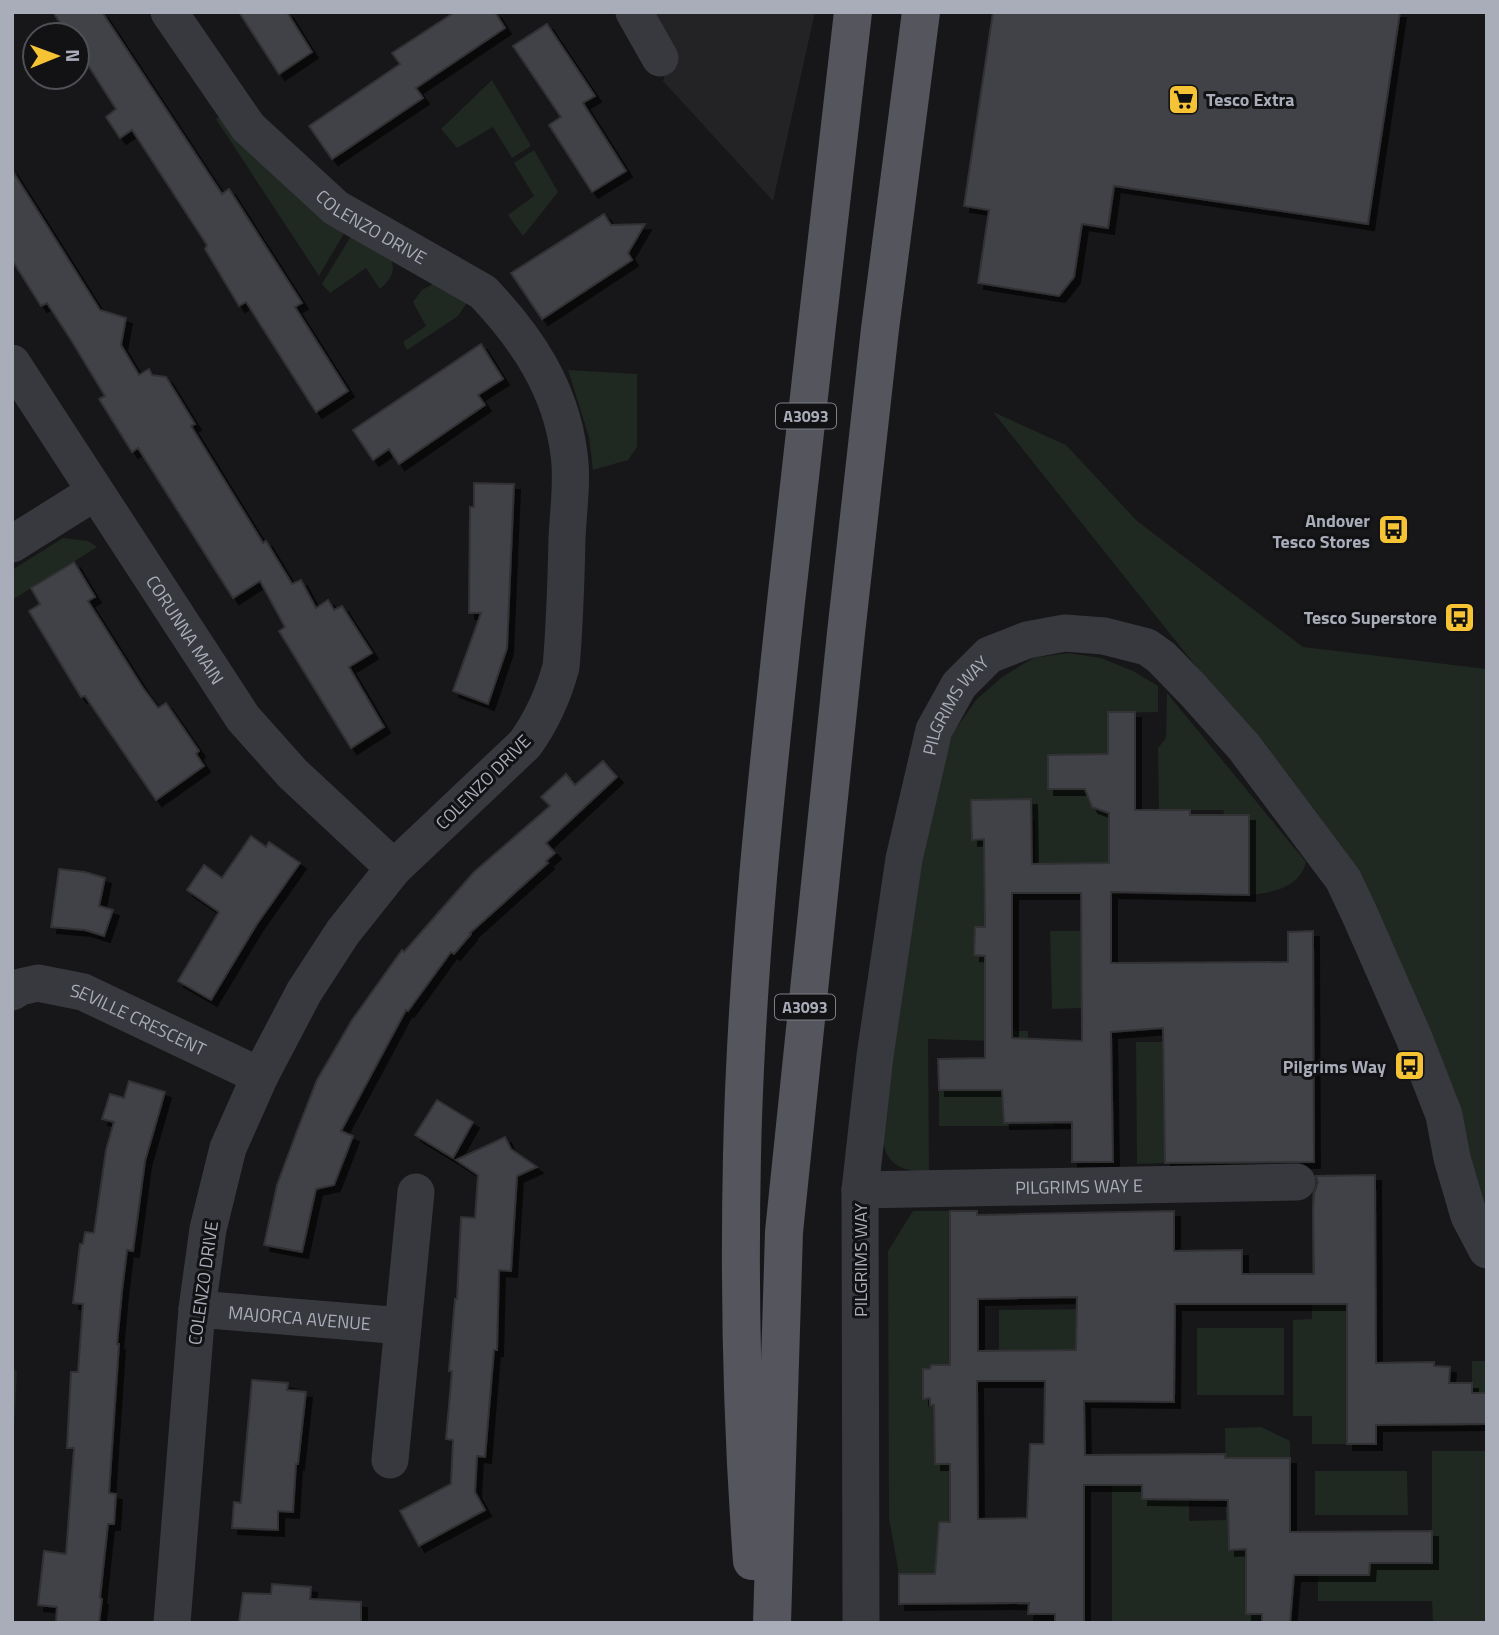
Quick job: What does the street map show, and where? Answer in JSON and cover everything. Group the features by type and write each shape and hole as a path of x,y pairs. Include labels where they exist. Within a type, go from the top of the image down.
{"main road":[{"name":"A3093","path":"757,1623 744,1448 741,1310 742,1154 750,997 768,764 853,12"},
{"name":"A3093","path":"772,1623 784,1232 880,329 921,12"}],"street":[{"name":"COLENZO DRIVE","path":"169,12 248,127 336,208 483,292 521,334 542,372 560,414 569,455 561,667 553,696 541,723 524,744 394,868 343,932 304,992 260,1076 228,1148 208,1229 197,1309 172,1623"},
{"path":"634,12 660,58"},
{"name":"CORUNNA MAIN","path":"12,363 243,718 293,774 394,868"},
{"path":"12,544 95,492"},
{"name":"PILGRIMS WAY","path":"861,1623 860,1190 875,1056 904,859 934,730 959,685 989,655 1027,640 1065,633 1104,636 1147,647 1161,657 1244,747 1343,879 1403,1013 1439,1102 1469,1216 1487,1250"},
{"name":"SEVILLE CRESCENT","path":"12,992 20,987 38,983 83,992 260,1076"},
{"name":"PILGRIMS WAY E","path":"860,1190 1297,1182"},
{"path":"390,1460 416,1192"},
{"name":"MAJORCA AVENUE","path":"197,1309 403,1326"}],"shaded area":[{"path":"645,12 815,12 773,201 663,81 670,54"},
{"path":"492,80 531,146 512,158 493,127 457,148 441,129"},
{"path":"226,112 350,223 319,276 216,119"},
{"path":"534,150 558,192 523,236 508,215 534,196 514,163"},
{"path":"357,226 382,246 392,262 393,270 380,289 366,268 330,293 322,284"},
{"path":"433,284 470,298 458,316 407,350 403,342 426,326 413,302 422,290"},
{"path":"568,370 637,374 637,447 628,460 593,470 589,437"},
{"path":"993,412 1066,445 1137,521 1303,647 1487,669 1487,1218 1349,858"},
{"path":"63,538 88,541 97,547 12,600 12,570"},
{"path":"1068,653 1101,658 1133,671 1158,686 1158,712 1108,713 1108,791 1089,799 1093,807 1109,808 1150,863 1035,864 1035,820 1028,820 1030,799 971,800 972,839 984,839 985,927 975,927 974,955 985,955 986,1031 1028,1031 1028,1042 928,1039 929,1172 909,1170 894,1164 886,1151 881,1131 932,790 953,733 976,700 1002,677 1033,658"},
{"path":"1167,693 1306,862 1298,878 1284,888 1249,895 1223,810 1159,810 1158,748 1166,738"},
{"path":"1050,931 1082,931 1082,1008 1052,1009"},
{"path":"1136,1042 1164,1042 1165,1163 1137,1164"},
{"path":"1053,1089 1083,1124 939,1126 939,1090"},
{"path":"1312,1176 1335,1176 1347,1290 1347,1444 1312,1444 1312,1416 1293,1416 1293,1320 1312,1319"},
{"path":"913,1211 950,1211 950,1365 931,1365 930,1369 923,1369 923,1398 930,1398 930,1405 950,1405 951,1518 1012,1518 1013,1573 899,1574 889,1518 888,1251"},
{"path":"1115,1211 1144,1211 1144,1265 1115,1350 999,1351 999,1310 1115,1309"},
{"path":"1197,1328 1284,1328 1284,1395 1197,1395"},
{"path":"1472,1361 1487,1361 1487,1393 1472,1393"},
{"path":"12,1365 17,1372 12,1466"},
{"path":"1261,1427 1290,1441 1290,1458 1260,1459 1246,1539 1246,1563 1261,1564 1262,1623 1112,1623 1112,1485 1189,1485 1189,1521 1226,1520 1225,1428"},
{"path":"1432,1451 1487,1451 1487,1623 1433,1623 1432,1601 1318,1601 1318,1575 1353,1575 1353,1563 1432,1563"},
{"path":"1315,1471 1407,1471 1408,1515 1315,1515"}],"building":[{"path":"53,12 102,12 222,194 229,189 302,303 295,307 348,391 316,412 246,302 239,306 205,249 207,245 132,130 120,138 106,117 116,109 91,70 91,21 59,21"},
{"path":"239,12 287,12 312,52 279,74"},
{"path":"455,12 495,12 505,28 416,88 423,98 332,159 309,126 400,64 392,53"},
{"name":"Tesco Extra","path":"993,12 1400,12 1368,224 1114,186 1108,228 1082,224 1074,277 1059,296 978,283 989,210 964,206"},
{"path":"547,24 595,96 583,103 626,171 592,192 549,125 561,117 513,46"},
{"path":"12,170 100,310 126,318 121,345 139,375 149,369 152,375 166,377 195,424 191,426 263,543 266,541 292,584 301,580 316,608 328,600 334,610 342,606 372,653 349,667 384,727 351,748 279,631 285,627 260,581 233,598 138,448 132,452 99,399 105,396 47,303 41,306 12,260"},
{"path":"604,214 611,225 645,224 628,253 632,260 542,319 511,273"},
{"path":"481,344 503,379 478,395 485,405 399,464 389,449 373,460 353,430"},
{"path":"474,483 514,484 507,648 488,704 453,691 481,613 469,613 470,507 474,507"},
{"path":"74,562 95,597 88,601 143,688 158,708 166,703 199,751 196,754 204,766 156,800 85,696 81,697 29,611 40,604 31,588"},
{"path":"1108,712 1135,712 1135,810 1190,810 1190,815 1249,815 1249,895 1111,892 1111,963 1288,962 1288,932 1313,931 1314,1162 1165,1163 1163,1028 1111,1032 1113,1162 1072,1162 1072,1122 1004,1123 1002,1090 939,1090 938,1059 985,1058 985,956 974,955 975,927 985,927 984,839 972,840 971,800 1031,799 1032,864 1109,863 1109,813 1092,807 1085,789 1048,789 1048,755 1108,754","holes":["1012,893 1081,893 1082,1041 1012,1038"]},
{"path":"603,761 617,777 546,843 555,853 546,861 548,863 470,933 454,954 451,952 408,1011 406,1010 341,1131 353,1136 334,1185 316,1189 302,1252 264,1245 277,1185 297,1131 317,1080 352,1020 402,950 404,952 474,872 550,806 541,797 566,774 575,785"},
{"path":"251,836 266,847 269,842 300,863 257,924 211,1000 178,981 219,912 187,890 204,865 222,878"},
{"path":"59,869 105,878 99,906 113,910 104,936 85,930 51,927"},
{"path":"129,1081 165,1092 145,1161 133,1251 127,1250 122,1291 109,1493 116,1494 114,1524 108,1524 99,1623 56,1623 57,1607 38,1605 44,1551 66,1554 74,1448 67,1448 71,1372 78,1372 83,1304 73,1303 80,1244 83,1244 85,1232 94,1233 106,1150 114,1122 102,1119 110,1094 124,1098"},
{"path":"437,1100 473,1122 453,1158 415,1135"},
{"path":"505,1137 511,1149 537,1167 517,1176 511,1271 499,1270 497,1350 494,1350 485,1457 477,1456 475,1492 485,1510 419,1546 400,1511 451,1484 453,1440 446,1439 461,1217 475,1218 478,1175 456,1160"},
{"path":"1375,1175 1376,1363 1434,1362 1434,1366 1450,1367 1449,1383 1472,1383 1472,1393 1487,1393 1487,1424 1376,1425 1376,1444 1347,1444 1347,1304 1175,1304 1174,1402 1084,1401 1085,1455 1225,1454 1225,1458 1290,1458 1290,1532 1432,1531 1432,1563 1370,1563 1369,1575 1294,1575 1290,1623 1262,1623 1262,1614 1246,1614 1246,1549 1229,1550 1228,1500 1142,1499 1142,1485 1084,1485 1084,1623 1055,1623 1055,1614 1028,1614 1029,1603 899,1604 899,1574 935,1574 939,1522 950,1522 950,1464 935,1464 934,1405 930,1405 930,1398 923,1399 923,1369 930,1369 931,1365 950,1365 950,1211 977,1211 977,1215 1174,1211 1174,1251 1242,1250 1242,1274 1314,1274 1313,1212 1318,1182 1316,1176","holes":["1077,1297 1076,1350 978,1351 978,1299","977,1381 1045,1381 1044,1444 1030,1444 1027,1518 978,1519"]},
{"path":"252,1380 288,1383 287,1390 306,1392 296,1464 293,1512 278,1511 278,1530 232,1528 234,1502 241,1503"},
{"path":"272,1584 311,1587 310,1599 361,1602 361,1623 239,1623 243,1593 271,1594"}],"place":[{"name":"Tesco Extra","path":"1183,99"},
{"name":"Andover Tesco Stores","path":"1393,530"},
{"name":"Tesco Superstore","path":"1460,617"},
{"name":"Pilgrims Way","path":"1409,1066"}]}
